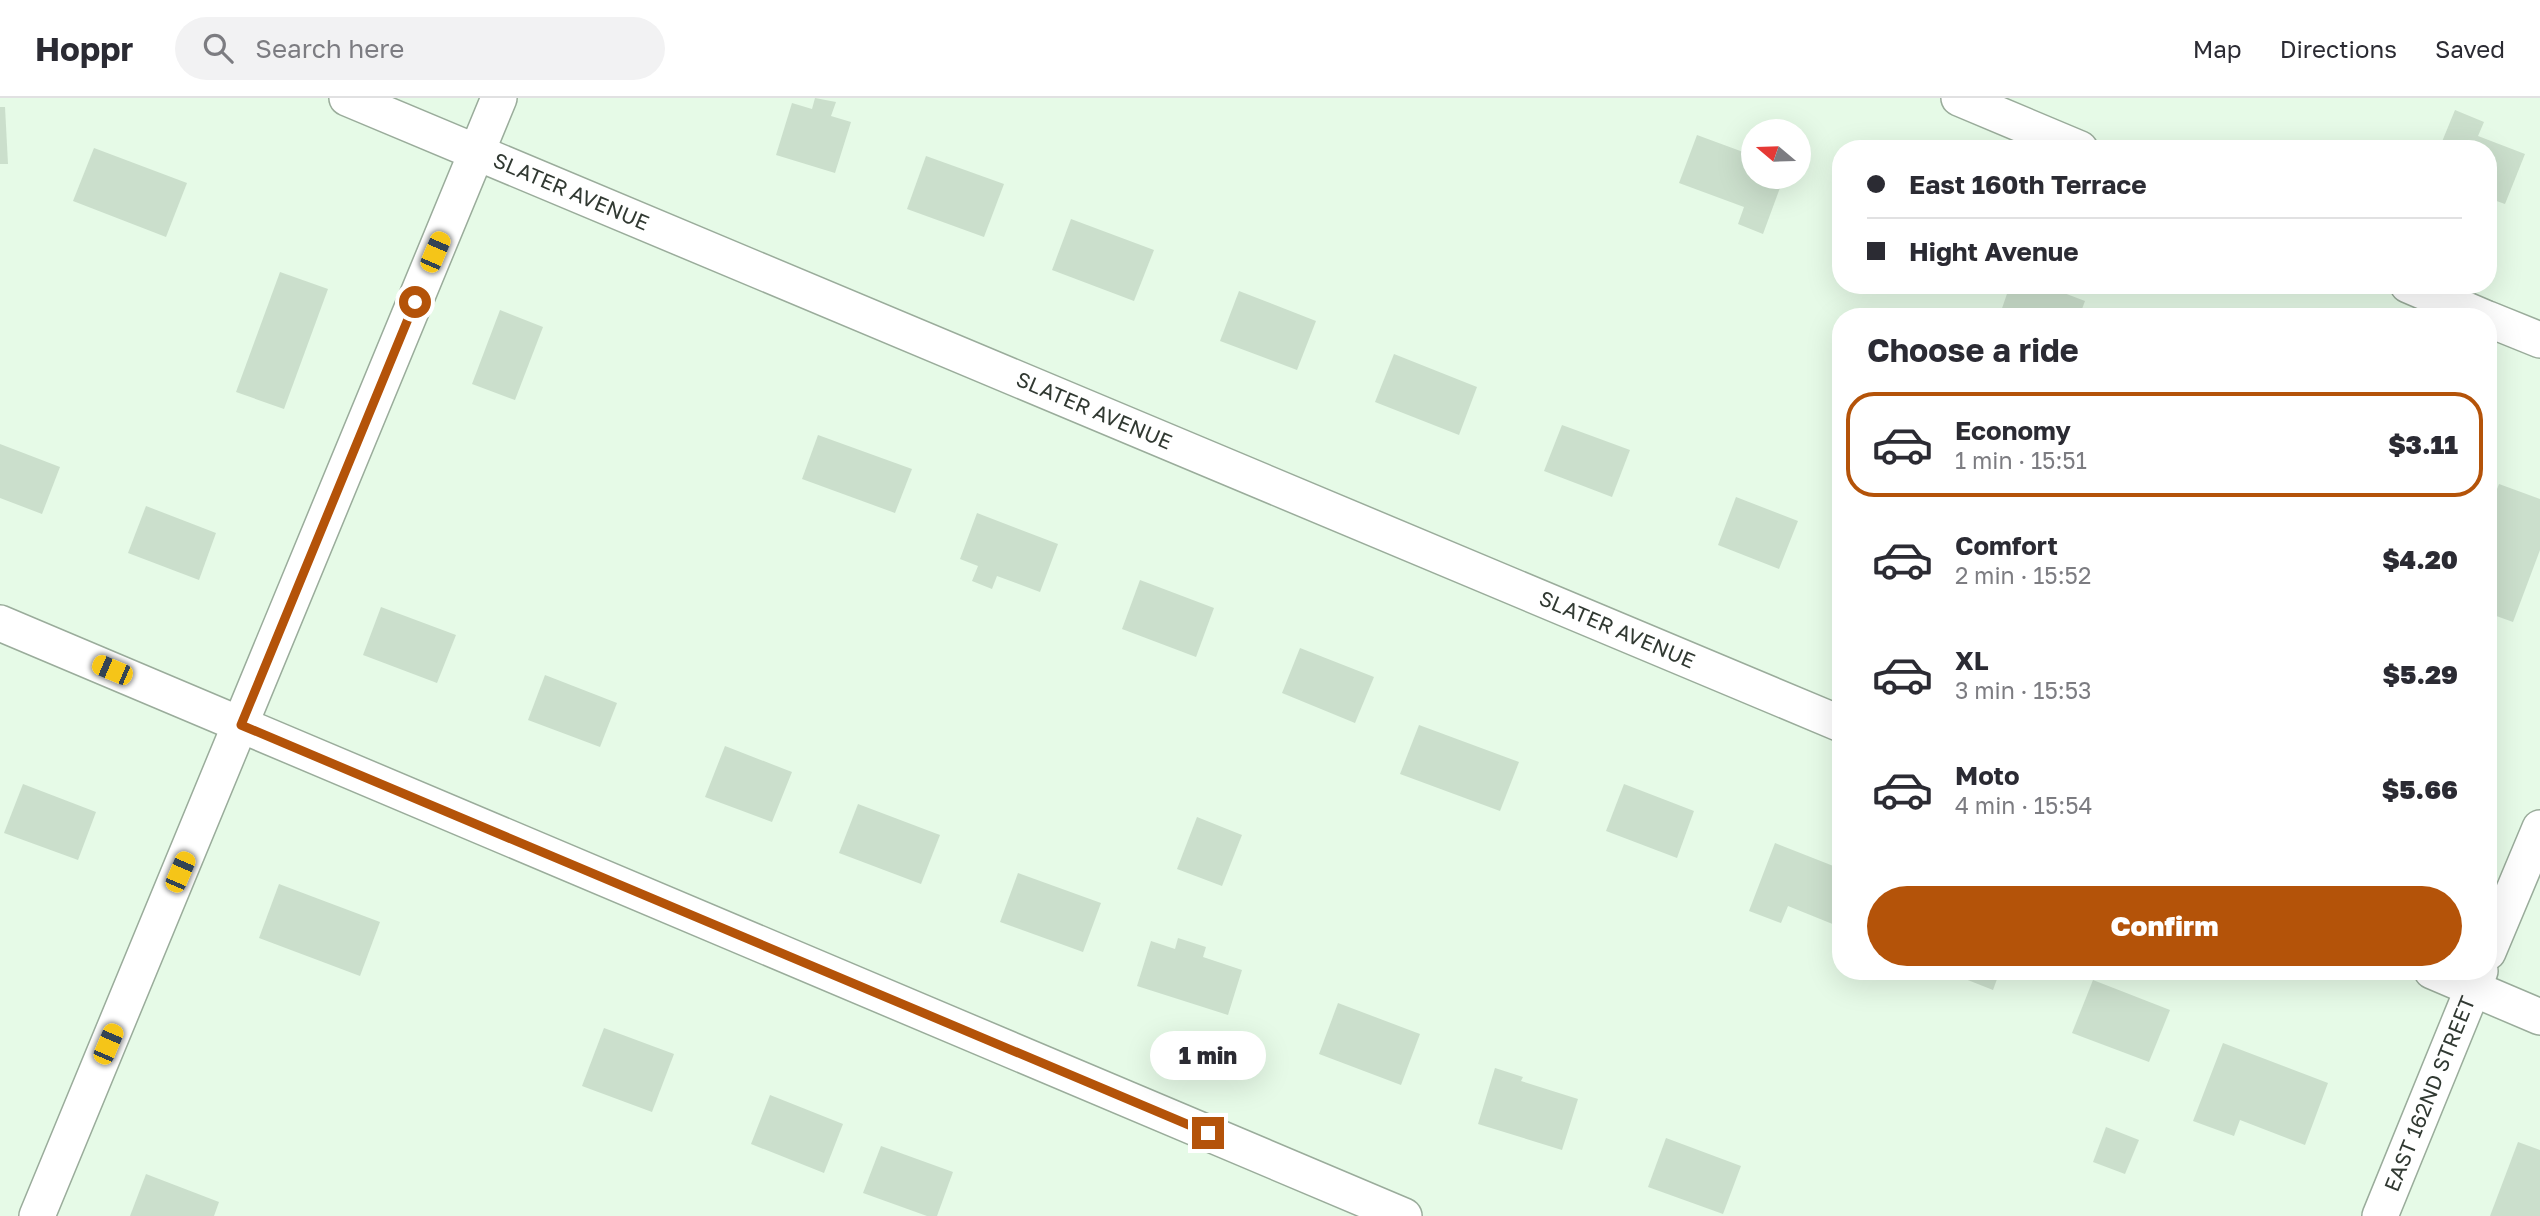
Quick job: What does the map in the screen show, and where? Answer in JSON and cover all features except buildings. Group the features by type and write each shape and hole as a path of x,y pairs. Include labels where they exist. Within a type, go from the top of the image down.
{"street":[{"name":"SLATER AVENUE","path":"347,98 1832,720"},
{"path":"37,1216 499,98"},
{"path":"1959,98 2059,140"},
{"path":"2429,294 2462,308"},
{"path":"2497,323 2540,340"},
{"path":"0,623 1404,1216"},
{"path":"2497,931 2540,828"},
{"path":"2477,980 2540,1017"},
{"name":"EAST 162ND STREET","path":"2380,1216 2477,980"}],"route":[{"path":"415,302 241,725 1208,1133"}]}
